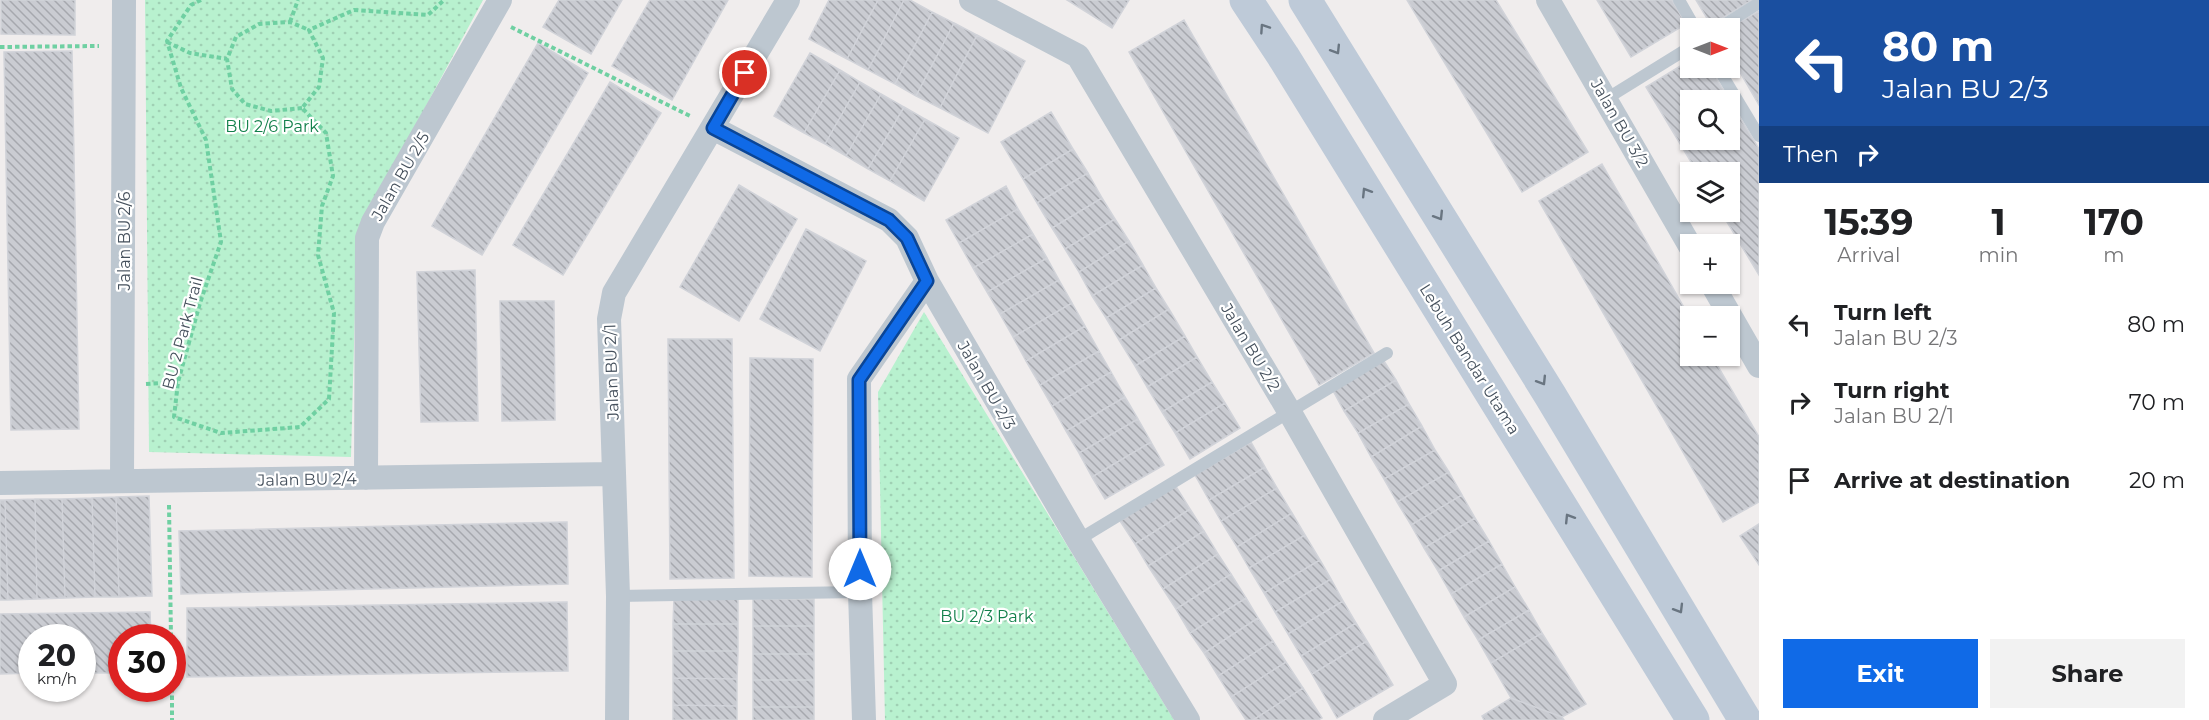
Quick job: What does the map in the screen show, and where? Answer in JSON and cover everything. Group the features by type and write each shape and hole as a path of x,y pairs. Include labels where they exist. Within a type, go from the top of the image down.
{"main road":[{"name":"Lebuh Bandar Utama","path":"1246,0 1283,56 1693,720"},
{"path":"1305,0 1550,395 1745,720"},
{"path":"1666,675 1669,720"},
{"path":"1720,680 1759,696"}],"street":[{"name":"Jalan BU 2/6","path":"122,481 124,0"},
{"name":"Jalan BU 2/1","path":"617,720 618,596 609,319 614,293 788,0"},
{"name":"Jalan BU 2/2","path":"971,0 1078,56 1289,411 1445,684 1385,720"},
{"name":"Jalan BU 3/2","path":"1548,0 1683,234"},
{"name":"Jalan BU 2/5","path":"366,478 367,237 373,222 496,8"},
{"name":"Jalan BU 2/3","path":"713,128 889,220 907,238 927,281 1078,540 1188,720"},
{"path":"864,720 860,592 859,380 927,281"},
{"path":"1718,294 1759,366"},
{"name":"Jalan BU 2/4","path":"0,483 614,474"}],"lane":[{"path":"1679,0 1689,18"},
{"path":"1735,18 1759,3"},
{"path":"1606,99 1680,53"},
{"path":"1725,78 1759,136"},
{"path":"1078,540 1387,353"},
{"path":"618,596 860,592"}],"path":[{"path":"201,0 191,5 166,41 190,53 227,59"},
{"path":"290,22 298,0"},
{"path":"309,30 354,10 428,15 444,0"},
{"path":"496,8 713,128"},
{"path":"290,22 309,30 323,58 319,87 302,108 271,111 245,104 232,89 227,59 236,37 259,24 290,22"},
{"name":"BU 2 Park Trail","path":"166,41 181,88 206,140 221,242 200,303 178,382 174,417 221,433 300,427 329,399 334,313 318,255 322,206 333,176 326,133 302,108"},
{"path":"0,47 124,46"},
{"path":"123,386 178,382"},
{"path":"169,480 171,624"},
{"path":"172,702 172,720"}],"green space":[{"name":"BU 2/6 Park","path":"145,0 483,0 357,234 351,457 149,452"},
{"name":"BU 2/3 Park","path":"924,312 1174,720 885,720 878,392"}],"building":[{"path":"1,0 75,0 75,35 1,34"},
{"path":"559,0 622,0 591,54 543,27"},
{"path":"650,0 728,0 672,100 612,66"},
{"path":"829,0 878,0 847,59 809,39"},
{"path":"878,0 904,0 868,70 847,59"},
{"path":"904,0 910,0 932,12 895,84 868,70"},
{"path":"1067,0 1129,0 1112,28"},
{"path":"1407,0 1496,0 1588,152 1522,192"},
{"path":"1597,0 1672,0 1682,18 1680,18 1680,28 1631,57"},
{"path":"1696,0 1752,0 1722,18 1707,18"},
{"path":"1759,11 1759,105 1740,72 1740,22"},
{"path":"932,12 954,23 916,96 895,84"},
{"path":"1184,20 1374,353 1319,385 1129,52"},
{"path":"954,23 977,35 940,108 916,96"},
{"path":"977,35 1025,61 988,133 940,108"},
{"path":"538,43 588,73 482,255 432,226"},
{"path":"72,51 79,429 11,430 4,52"},
{"path":"810,53 840,70 804,133 774,116"},
{"path":"1680,66 1680,78 1716,78 1723,90 1680,90 1680,144 1646,87"},
{"path":"840,70 860,82 825,144 804,133"},
{"path":"610,82 661,113 563,275 513,245"},
{"path":"860,82 881,94 846,156 825,144"},
{"path":"881,94 904,107 868,169 846,156"},
{"path":"904,107 925,119 890,181 868,169"},
{"path":"1051,112 1073,149 1023,179 1001,142"},
{"path":"1740,118 1759,149 1759,275 1740,244 1740,234 1734,234 1727,222 1740,222 1740,162 1691,162 1684,150 1740,150"},
{"path":"925,119 959,138 924,201 890,181"},
{"path":"1073,149 1088,173 1037,203 1023,179"},
{"path":"1602,164 1683,306 1680,306 1680,366 1718,366 1759,437 1759,502 1723,522 1539,201"},
{"path":"1088,173 1102,198 1052,228 1037,203"},
{"path":"739,185 797,219 739,321 680,287"},
{"path":"1006,186 1018,209 959,243 946,220"},
{"path":"1102,198 1115,219 1065,249 1052,228"},
{"path":"1018,209 1033,234 973,268 959,243"},
{"path":"1115,219 1129,241 1079,272 1065,249"},
{"path":"806,229 866,261 820,351 760,319"},
{"path":"1033,234 1047,258 987,292 973,268"},
{"path":"1129,241 1143,265 1092,296 1079,272"},
{"path":"1047,258 1059,280 1000,314 987,292"},
{"path":"1143,265 1156,288 1106,318 1092,296"},
{"path":"475,270 478,421 421,422 417,272"},
{"path":"1059,280 1072,303 1013,337 1000,314"},
{"path":"1156,288 1169,309 1119,340 1106,318"},
{"path":"500,301 554,301 555,420 502,421"},
{"path":"1072,303 1085,326 1026,361 1013,337"},
{"path":"1169,309 1185,336 1135,366 1119,340"},
{"path":"1085,326 1099,351 1040,385 1026,361"},
{"path":"1185,336 1197,357 1147,387 1135,366"},
{"path":"668,339 732,339 734,578 670,579"},
{"path":"1099,351 1111,372 1052,406 1040,385"},
{"path":"1197,357 1212,382 1162,412 1147,387"},
{"path":"750,358 813,359 812,577 749,576"},
{"path":"1382,358 1396,380 1344,411 1331,387"},
{"path":"1111,372 1125,397 1066,431 1052,406"},
{"path":"1396,380 1409,404 1358,433 1344,411"},
{"path":"1212,382 1225,403 1175,433 1162,412"},
{"path":"1125,397 1138,419 1079,453 1066,431"},
{"path":"1225,403 1240,428 1190,459 1175,433"},
{"path":"1409,404 1422,426 1371,457 1358,433"},
{"path":"1138,419 1151,442 1092,477 1079,453"},
{"path":"1422,426 1435,450 1384,479 1371,457"},
{"path":"1151,442 1164,465 1105,499 1092,477"},
{"path":"1251,442 1265,467 1209,500 1195,475"},
{"path":"1435,450 1449,472 1397,502 1384,479"},
{"path":"1265,467 1277,488 1221,521 1209,500"},
{"path":"1449,472 1462,495 1411,525 1397,502"},
{"path":"1175,485 1190,509 1135,544 1120,521"},
{"path":"1277,488 1292,513 1237,547 1221,521"},
{"path":"1462,495 1475,518 1424,548 1411,525"},
{"path":"149,496 152,596 119,597 116,497"},
{"path":"116,497 119,597 95,597 92,498"},
{"path":"92,498 95,597 65,598 62,499"},
{"path":"35,499 62,499 65,598 37,599"},
{"path":"35,499 37,599 8,600 5,500"},
{"path":"0,500 5,500 8,600 0,600"},
{"path":"1190,509 1204,531 1148,566 1135,544"},
{"path":"1292,513 1305,535 1249,568 1237,547"},
{"path":"1475,518 1489,541 1438,571 1424,548"},
{"path":"567,522 568,584 181,594 179,531"},
{"path":"1759,524 1759,565 1740,536"},
{"path":"1204,531 1218,554 1163,589 1148,566"},
{"path":"1305,535 1320,560 1264,593 1249,568"},
{"path":"1489,541 1502,564 1451,594 1438,571"},
{"path":"1218,554 1231,574 1176,609 1163,589"},
{"path":"1320,560 1331,579 1275,612 1264,593"},
{"path":"1502,564 1515,587 1464,617 1451,594"},
{"path":"1231,574 1246,598 1190,633 1176,609"},
{"path":"1331,579 1343,601 1288,634 1275,612"},
{"path":"1515,587 1529,610 1478,640 1464,617"},
{"path":"674,597 738,597 738,624 673,624"},
{"path":"1246,598 1258,618 1204,653 1190,633"},
{"path":"753,599 814,599 814,626 753,626"},
{"path":"1343,601 1356,623 1301,656 1288,634"},
{"path":"567,602 568,671 187,677 187,608"},
{"path":"1529,610 1542,633 1491,663 1478,640"},
{"path":"150,612 150,624 108,624 108,673 96,673 96,624 18,624 18,673 0,674 0,614"},
{"path":"1258,618 1273,641 1218,676 1204,653"},
{"path":"1356,623 1367,641 1312,674 1301,656"},
{"path":"673,624 738,624 738,651 673,651"},
{"path":"753,626 814,626 814,654 753,654"},
{"path":"1542,633 1586,704 1562,717 1511,698 1491,663"},
{"path":"1273,641 1286,662 1231,697 1218,676"},
{"path":"1367,641 1393,685 1337,718 1312,674"},
{"path":"673,651 738,651 737,679 673,678"},
{"path":"753,654 814,654 814,680 753,680"},
{"path":"1286,662 1303,688 1253,720 1246,720 1231,697"},
{"path":"673,678 737,679 737,706 673,705"},
{"path":"753,680 814,680 814,707 753,707"},
{"path":"1303,688 1322,718 1318,720 1253,720"},
{"path":"1511,698 1562,717 1564,720 1484,720 1482,716"},
{"path":"673,705 737,706 737,720 673,720"},
{"path":"753,707 814,707 814,720 753,720"}],"route":[{"path":"745,73 713,128 889,220 907,238 927,281 859,380 860,569"}]}
